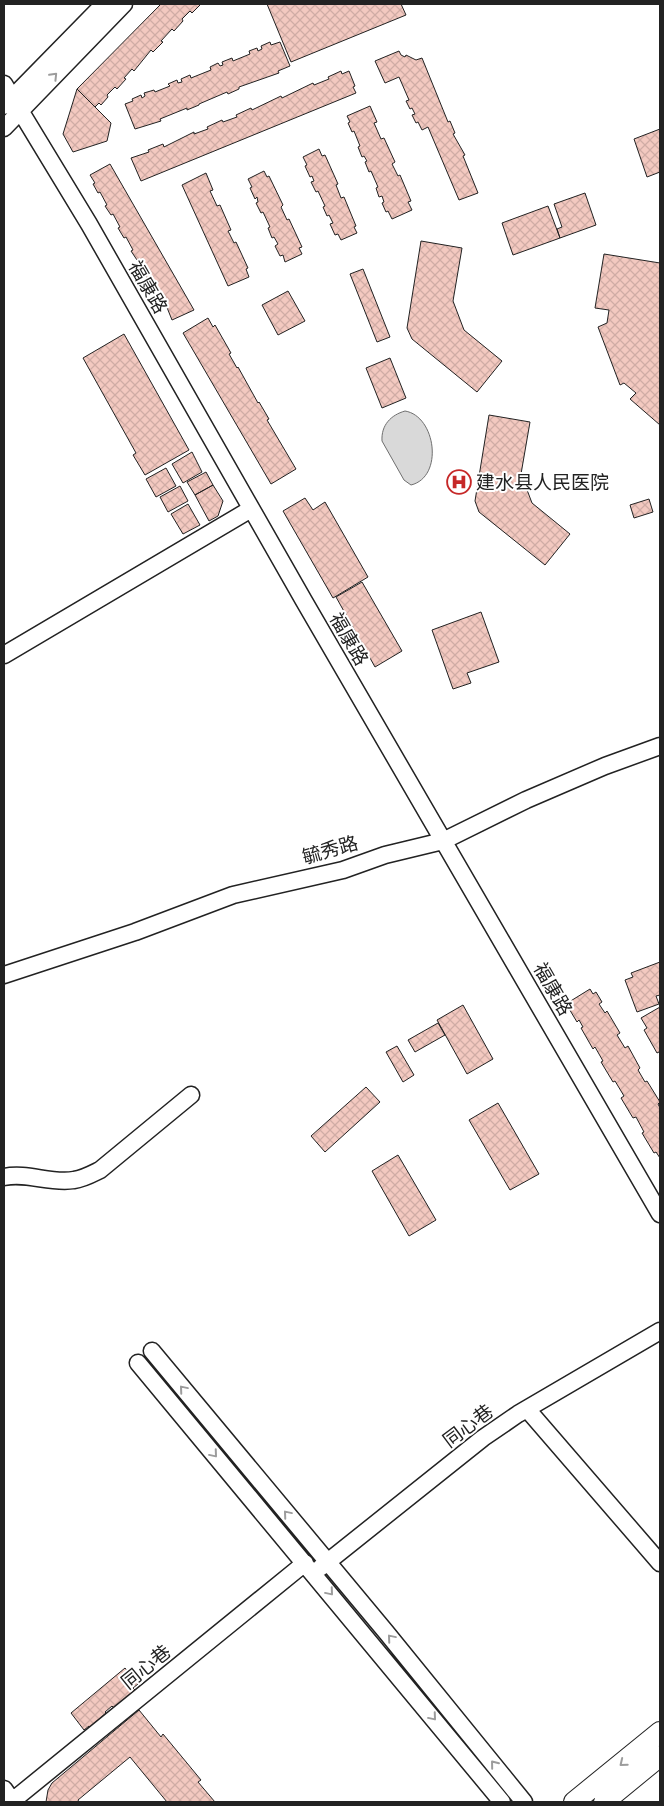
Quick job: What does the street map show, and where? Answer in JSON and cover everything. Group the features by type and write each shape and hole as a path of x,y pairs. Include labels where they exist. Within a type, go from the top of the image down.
{"main road":[{"path":"574,1802 660,1732"},
{"path":"604,1802 660,1756"}],"street":[{"path":"4,128 10,100 104,4"},
{"path":"10,100 124,4"},
{"name":"福康路","path":"10,100 89,224 251,509 660,1214"},
{"path":"4,655 251,509"},
{"name":"毓秀路","path":"4,975 135,932 233,895 343,870 385,854 443,841 526,800 605,766 660,746"},
{"path":"4,1177 24,1175 59,1181 75,1180 100,1170 191,1095"},
{"name":"同心巷","path":"10,1799 309,1568 327,1562 483,1438 527,1409 660,1331"},
{"path":"152,1351 496,1765 524,1802"},
{"path":"138,1363 502,1802"},
{"path":"527,1409 660,1563"}],"shaded area":[{"path":"405,411 416,415 424,424 432,447 432,459 428,471 421,480 411,485 404,480 382,441 383,430 391,418"}],"building":[{"path":"161,4 201,4 182,19 183,21 174,31 172,29 153,52 151,50 134,71 132,69 117,89 115,87 107,95 108,97 101,105 99,103 95,107 77,89"},
{"path":"267,4 401,4 406,15 291,62"},
{"path":"270,42 271,45 280,42 290,66 278,71 279,73 239,87 239,89 228,94 227,92 187,110 187,108 160,119 161,121 135,129 125,104 133,101 132,99 141,95 142,98 145,96 144,93 154,90 155,92 170,86 168,84 177,80 178,83 182,82 181,79 190,75 191,78 211,70 210,67 218,63 220,66 223,65 222,62 232,58 233,61 250,54 249,51 257,48 258,51 262,49 261,46"},
{"path":"399,51 405,57 406,55 416,60 422,58 448,122 450,121 455,133 453,134 465,155 463,156 478,193 459,200 428,127 422,130 412,115 415,114 406,101 409,100 399,77 385,83 375,61"},
{"path":"341,71 342,74 349,71 356,93 141,181 131,158 149,152 148,150 163,144 164,147 194,132 194,134 208,129 207,127 222,120 223,122 237,117 236,115 251,108 252,110 281,96 282,98 313,83 314,85 329,79 328,77"},
{"path":"77,89 111,123 107,141 73,152 63,134"},
{"path":"370,106 377,122 374,123 381,139 384,138 395,162 392,164 398,176 400,175 411,201 408,202 412,210 392,219 382,203 384,202 382,196 379,197 376,188 378,187 371,171 369,172 365,162 367,161 364,156 362,157 354,131 352,132 348,123 350,122 347,116"},
{"path":"660,129 660,172 647,177 634,139"},
{"path":"319,149 322,156 325,155 338,184 336,185 341,198 344,197 356,226 354,227 357,233 341,240 338,234 335,235 330,224 333,223 329,215 327,216 323,207 325,206 318,191 316,192 311,182 314,181 312,176 310,177 305,166 307,165 303,157"},
{"path":"110,164 194,310 172,320 166,305 164,307 158,297 160,296 153,283 151,285 145,275 148,274 139,259 137,260 131,251 133,250 126,237 124,238 118,228 120,227 113,214 111,215 105,206 107,205 100,192 98,193 90,175"},
{"path":"264,171 267,177 269,176 283,205 281,207 287,220 289,219 302,247 299,248 302,254 285,262 283,255 280,256 275,246 278,244 274,237 272,238 268,228 270,227 263,212 261,213 256,203 258,202 257,197 255,199 250,188 252,187 248,179"},
{"path":"206,173 213,190 210,191 217,206 220,205 231,230 228,231 234,243 236,242 248,268 246,269 249,277 228,286 182,185"},
{"path":"585,193 596,225 560,238 557,229 562,227 554,204"},
{"path":"548,206 560,238 513,255 502,223"},
{"path":"421,241 462,248 453,301 464,330 502,361 477,392 412,339 407,328"},
{"path":"604,254 660,263 660,425 630,399 636,393 624,383 620,385 598,327 607,323 609,310 595,308"},
{"path":"363,269 390,337 377,342 350,274"},
{"path":"288,291 305,321 278,335 262,305"},
{"path":"208,318 213,327 215,325 231,353 229,354 269,419 267,420 296,469 271,484 183,333"},
{"path":"124,334 189,450 145,475 133,455 136,453 83,358"},
{"path":"390,358 406,398 382,408 366,368"},
{"path":"489,415 530,422 521,474 532,503 570,534 545,565 479,512 475,501"},
{"path":"192,452 202,472 183,483 172,464"},
{"path":"166,468 176,486 156,497 146,479"},
{"path":"206,472 213,485 195,495 187,482"},
{"path":"213,485 223,501 218,516 209,521 195,495"},
{"path":"180,486 188,501 168,512 160,497"},
{"path":"305,498 313,510 325,502 368,577 333,598 283,511"},
{"path":"649,499 653,512 634,518 630,505"},
{"path":"188,504 200,525 183,534 171,514"},
{"path":"362,582 402,651 375,667 336,597"},
{"path":"481,612 499,662 467,673 471,683 453,689 432,630"},
{"path":"660,962 660,995 656,996 659,1004 637,1012 625,980 633,977 631,973"},
{"path":"590,989 593,994 596,992 602,1002 599,1004 605,1013 607,1011 620,1033 617,1035 625,1048 628,1046 640,1068 638,1070 660,1102 658,1104 660,1108 660,1158 656,1152 654,1153 642,1133 644,1132 636,1117 633,1118 621,1098 624,1096 601,1062 603,1061 595,1047 593,1049 581,1028 583,1027 579,1020 577,1022 568,1007 571,1006 569,1002"},
{"path":"463,1005 493,1059 467,1074 437,1020"},
{"path":"660,1007 660,1053 657,1053 644,1030 647,1028 641,1018"},
{"path":"438,1023 445,1035 415,1052 408,1040"},
{"path":"397,1046 414,1075 403,1082 386,1052"},
{"path":"366,1087 380,1102 325,1152 311,1136"},
{"path":"498,1103 539,1174 510,1190 469,1120"},
{"path":"398,1155 436,1220 409,1236 372,1171"},
{"path":"125,1668 138,1684 133,1688 135,1690 114,1708 112,1706 90,1727 84,1730 71,1713"},
{"path":"139,1710 161,1737 163,1734 201,1780 198,1782 215,1802 167,1802 130,1757 78,1800 79,1802 46,1802 48,1790 52,1783"}],"place":[{"name":"建水县人民医院","path":"459,482"}]}
